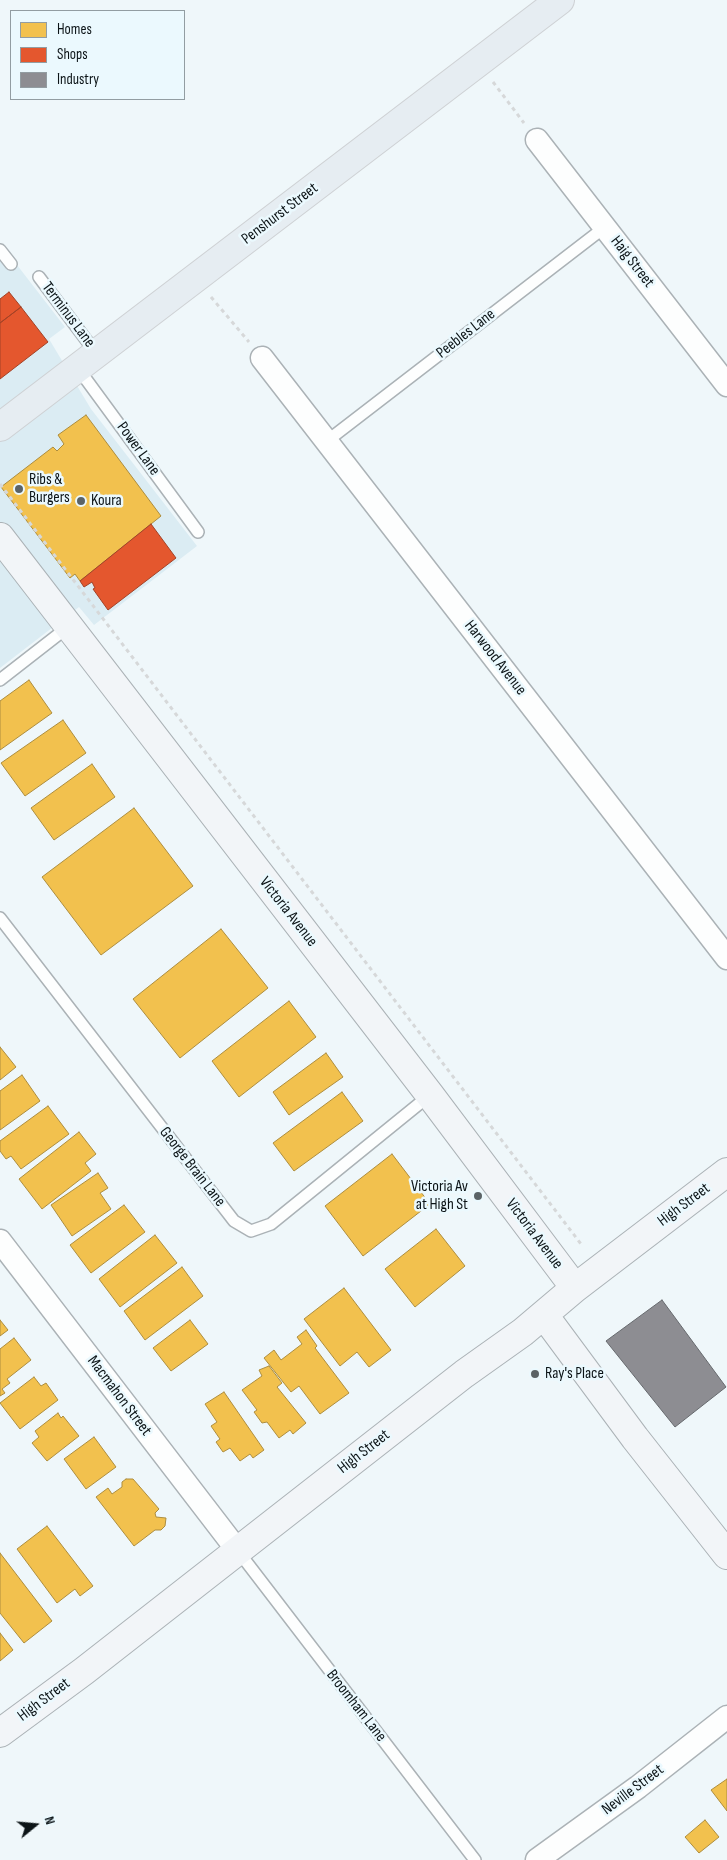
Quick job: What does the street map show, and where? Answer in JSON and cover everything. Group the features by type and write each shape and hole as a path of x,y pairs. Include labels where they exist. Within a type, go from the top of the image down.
{"main road":[{"name":"Penshurst Street","path":"0,428 560,0"}],"street":[{"name":"Haig Street","path":"536,140 727,385"},
{"name":"Harwood Avenue","path":"262,358 727,958"},
{"name":"Victoria Avenue","path":"0,537 430,1095 575,1288"},
{"name":"High Street","path":"0,1733 84,1671 458,1379 544,1315 575,1288 727,1172"},
{"name":"Macmahon Street","path":"0,1241 238,1551"},
{"path":"544,1315 635,1438 727,1555"},
{"name":"Neville Street","path":"537,1860 638,1787 727,1717"}],"lane":[{"name":"Peebles Lane","path":"327,440 604,227"},
{"path":"0,250 11,264"},
{"name":"Terminus Lane","path":"39,277 87,360"},
{"name":"Power Lane","path":"87,360 198,532"},
{"path":"0,680 68,627"},
{"name":"George Brain Lane","path":"0,918 234,1221 251,1231 271,1224 430,1095"},
{"name":"Broomham Lane","path":"238,1551 475,1860"}],"path":[{"path":"478,62 536,140"},
{"path":"195,279 262,358"},
{"path":"0,484 581,1244"}],"shaded area":[{"path":"0,243 65,327 49,339 91,409 197,546 94,625 79,607 0,668"}],"building: Homes":[{"name":"Koura","path":"86,415 161,516 80,581 75,574 70,578 1,487 53,447 57,451 64,444 58,435"},
{"path":"29,680 52,713 0,750 0,701"},
{"path":"63,720 86,753 25,796 1,763"},
{"path":"92,764 115,797 54,840 31,808"},
{"path":"134,808 193,886 101,955 42,877"},
{"path":"221,929 268,988 180,1058 133,999"},
{"path":"289,1001 316,1037 239,1097 212,1061"},
{"path":"0,1047 16,1067 0,1080"},
{"path":"326,1053 343,1077 289,1115 273,1092"},
{"path":"22,1075 40,1101 0,1130 0,1091"},
{"path":"342,1092 363,1121 294,1171 273,1143"},
{"path":"48,1106 69,1134 21,1169 11,1156 6,1159 0,1151 0,1141"},
{"path":"79,1132 96,1154 85,1163 91,1171 42,1209 19,1179"},
{"path":"392,1154 430,1204 363,1256 325,1206"},
{"path":"98,1173 108,1188 100,1193 111,1209 72,1236 51,1205"},
{"path":"124,1205 145,1232 91,1273 70,1245"},
{"path":"436,1229 465,1266 415,1307 385,1269"},
{"path":"155,1235 177,1263 120,1307 99,1279"},
{"path":"182,1267 203,1296 145,1340 124,1311"},
{"path":"344,1288 391,1350 369,1367 357,1352 340,1366 304,1319"},
{"path":"0,1320 8,1330 0,1336"},
{"path":"190,1320 208,1344 171,1371 153,1348"},
{"path":"306,1330 317,1346 315,1348 349,1393 320,1414 299,1386 291,1392 264,1358 274,1350 281,1360 302,1344 297,1337"},
{"path":"14,1338 31,1360 7,1379 10,1383 2,1389 5,1393 0,1396 0,1349"},
{"path":"269,1366 282,1383 277,1387 306,1423 293,1434 290,1430 279,1438 267,1422 262,1423 254,1412 257,1410 242,1390 262,1376 259,1370"},
{"path":"34,1377 41,1386 46,1383 58,1400 20,1429 0,1403"},
{"path":"224,1392 264,1450 253,1458 250,1454 240,1461 230,1448 223,1452 216,1442 220,1439 211,1426 217,1422 205,1404"},
{"path":"58,1413 61,1418 63,1416 79,1436 47,1461 32,1443 39,1437 35,1431"},
{"path":"94,1437 116,1467 86,1489 64,1459"},
{"path":"126,1479 133,1479 159,1509 155,1513 156,1517 166,1518 165,1526 161,1530 155,1530 134,1546 96,1497 108,1488 112,1494 122,1487 122,1482"},
{"path":"47,1526 93,1586 80,1596 75,1589 57,1603 17,1549"},
{"path":"0,1553 52,1621 24,1643 0,1613"},
{"path":"0,1633 13,1650 0,1661"},
{"path":"727,1779 727,1811 711,1790"},
{"path":"705,1820 719,1837 699,1853 685,1837"}],"building: Shops":[{"path":"9,292 21,307 0,323 0,299"},
{"path":"21,307 48,342 0,379 0,323"},
{"path":"151,524 176,558 108,610 93,589 95,588 92,582 84,587 80,581"}],"building: Industry":[{"path":"662,1300 726,1387 675,1427 606,1341"}],"place":[{"name":"Ribs & Burgers","path":"19,489"},
{"name":"Koura","path":"81,501"},
{"name":"Victoria Av at High St","path":"478,1196"},
{"name":"Ray's Place","path":"535,1374"}]}
